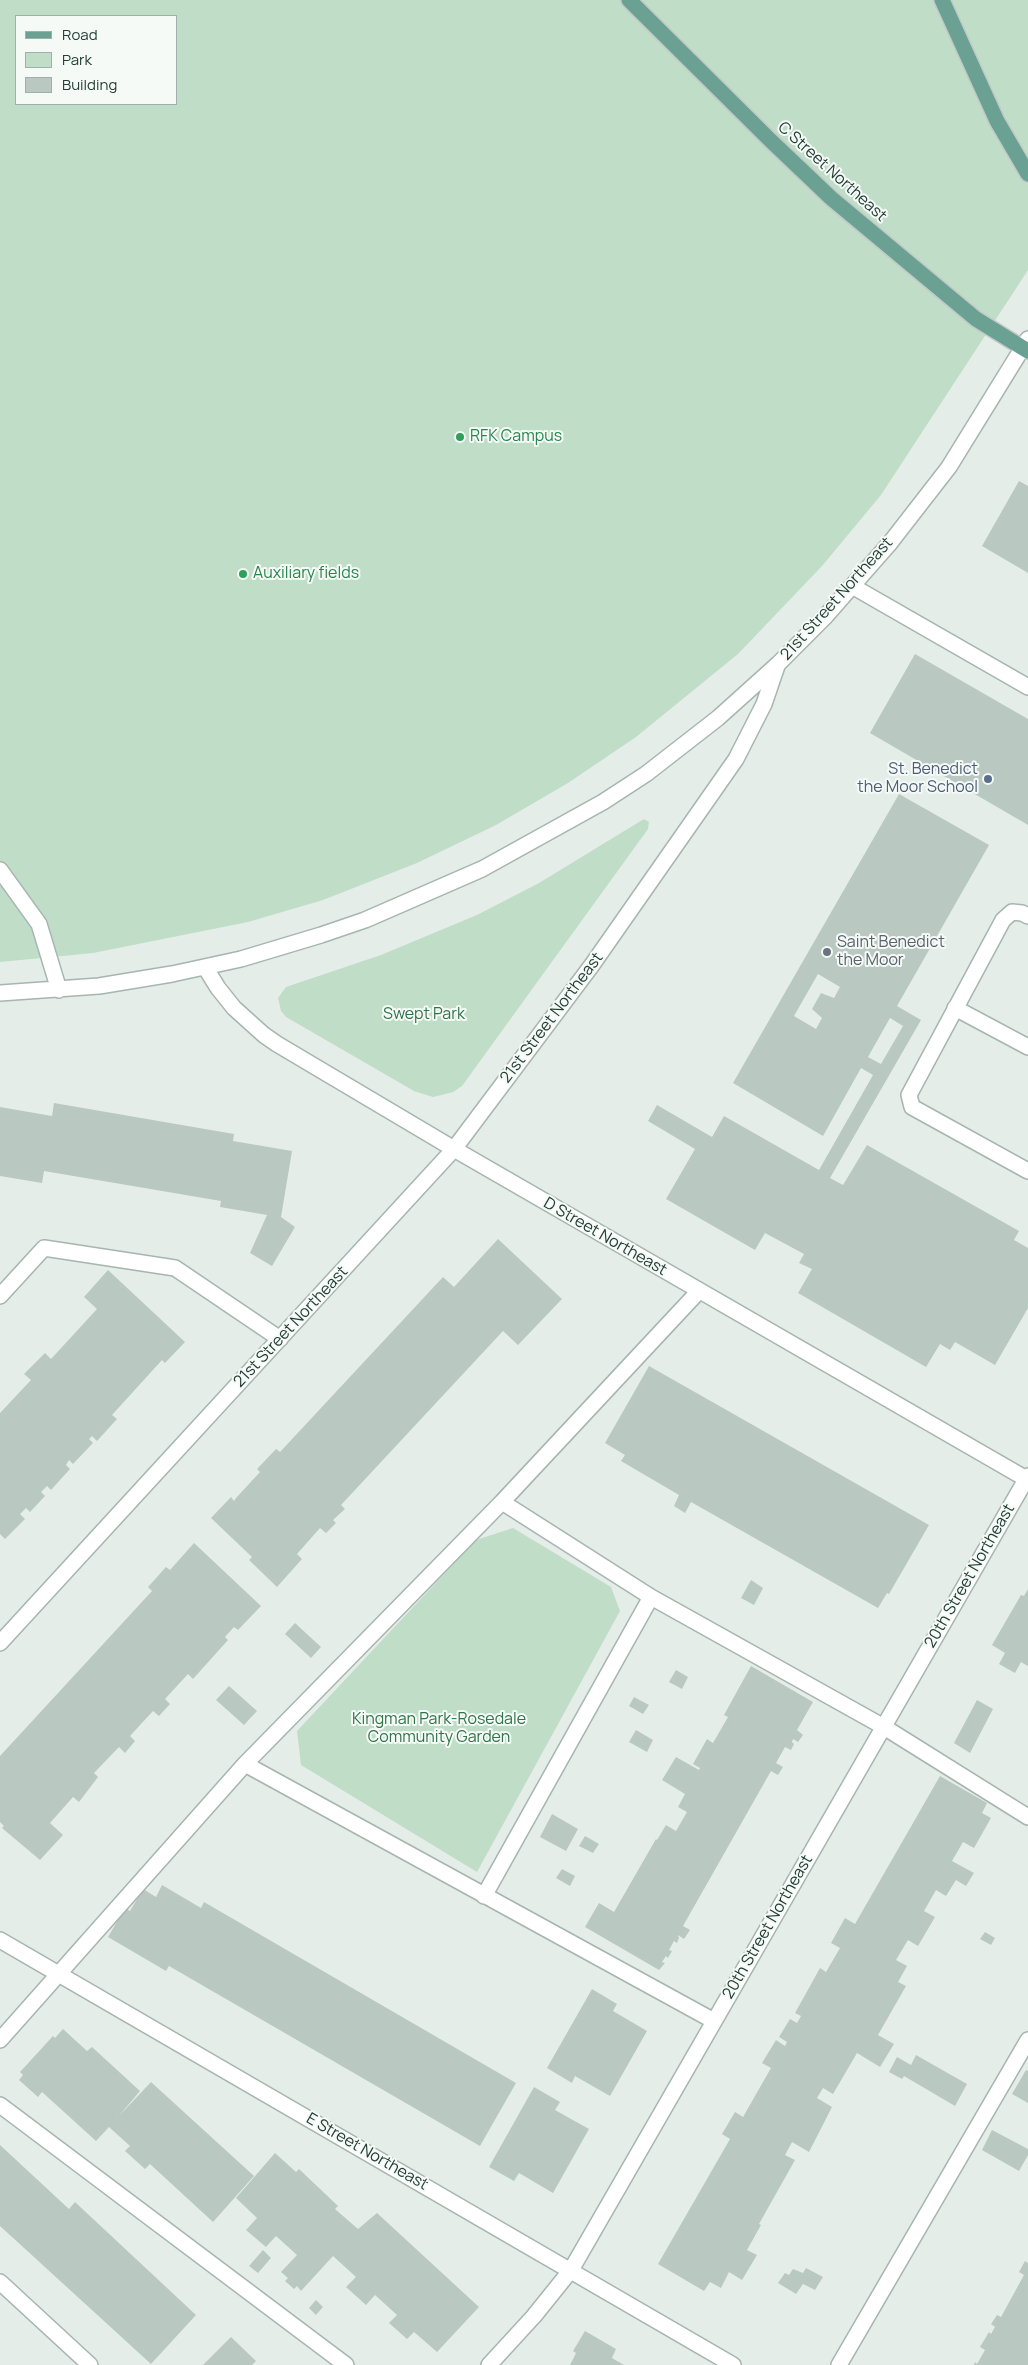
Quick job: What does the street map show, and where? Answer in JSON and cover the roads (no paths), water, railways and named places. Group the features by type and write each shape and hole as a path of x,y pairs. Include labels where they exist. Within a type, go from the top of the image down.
{"main road":[{"name":"C Street Northeast","path":"629,0 755,126 831,198 976,319 1026,346"},
{"path":"942,0 997,121 1028,174"}],"street":[{"name":"21st Street Northeast","path":"0,1643 454,1149 592,965 736,759 764,704 778,664 890,543 949,467 1026,346"},
{"path":"852,586 1028,687"},
{"path":"0,993 99,986 205,967 277,949 365,920 431,893 532,843 646,774 718,718 778,664"},
{"path":"0,870 39,924 60,990"},
{"path":"1028,916 1012,912 1003,920 909,1095 912,1107 1028,1171"},
{"name":"D Street Northeast","path":"205,967 218,988 234,1008 264,1035 454,1149 1027,1478"},
{"path":"956,1008 1028,1047"},
{"path":"0,1296 44,1248 176,1268 280,1339"},
{"path":"0,2040 245,1764 502,1502 699,1291"},
{"name":"20th Street Northeast","path":"490,2365 534,2316 571,2270 1027,1478"},
{"path":"502,1502 651,1597 884,1727 1028,1817"},
{"path":"484,1896 651,1597"},
{"path":"245,1764 714,2021"},
{"name":"E Street Northeast","path":"0,1940 733,2365"},
{"path":"839,2365 1028,2040"},
{"path":"0,2105 346,2365"},
{"path":"0,2282 90,2365"}],"place":[{"name":"RFK Campus","path":"460,437"},
{"name":"Auxiliary fields","path":"243,574"},
{"name":"St. Benedict the Moor School","path":"988,779"},
{"name":"Saint Benedict the Moor","path":"827,952"}],"park label":[{"name":"Swept Park","path":"424,1015"},
{"name":"Kingman Park-Rosedale Community Garden","path":"439,1729"}]}
